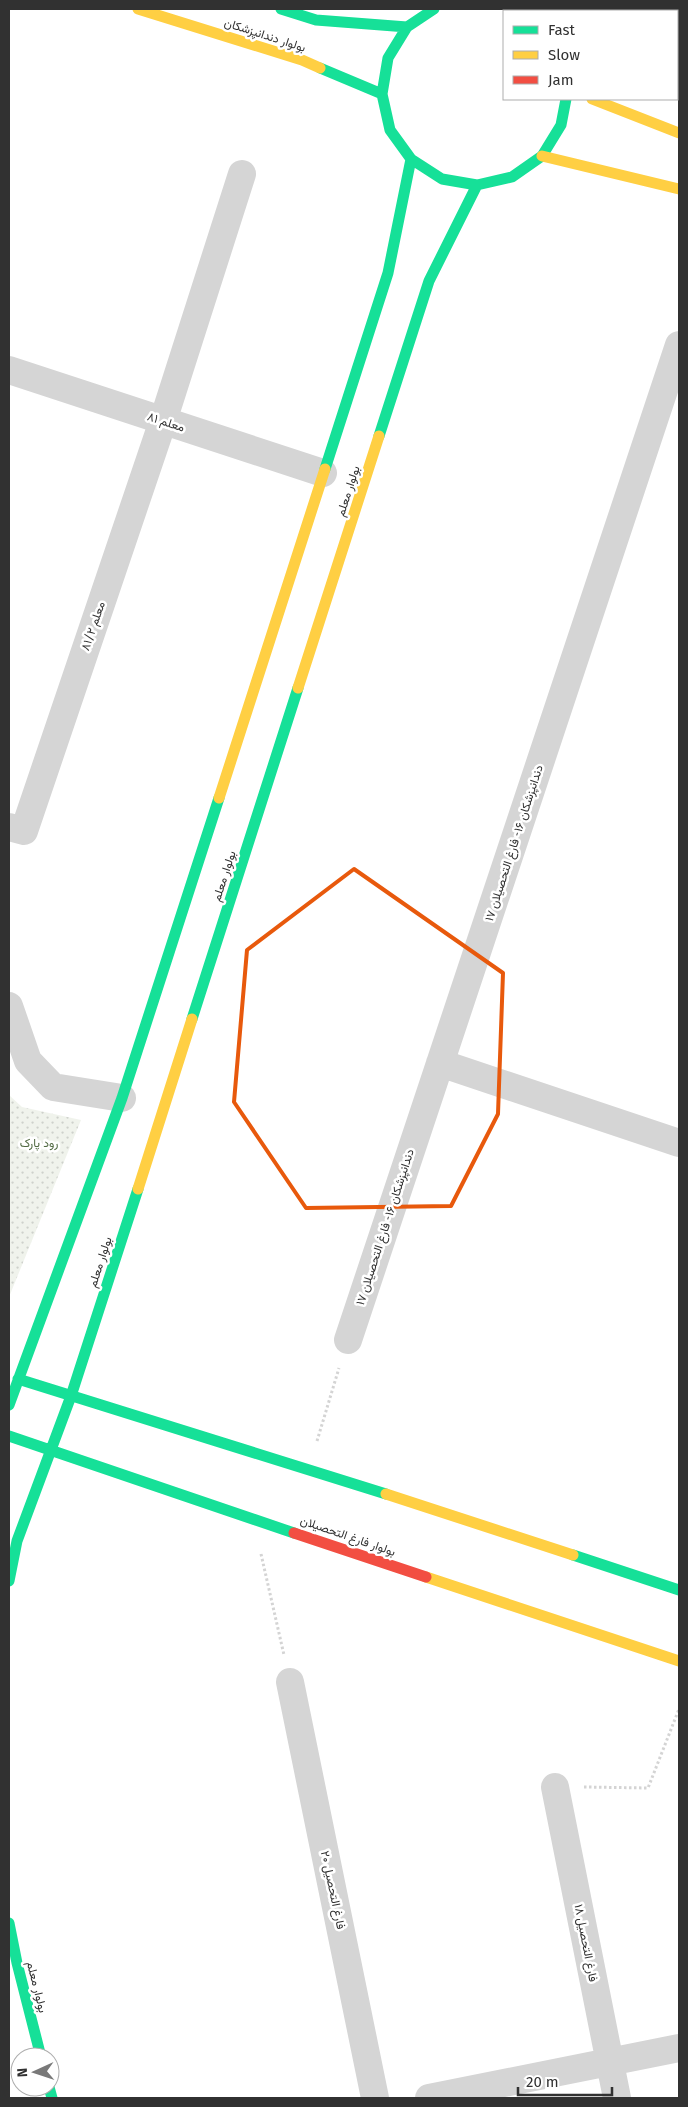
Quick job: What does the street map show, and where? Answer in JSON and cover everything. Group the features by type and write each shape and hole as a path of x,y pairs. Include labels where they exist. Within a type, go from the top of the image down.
{"main road":[{"name":"بولوار دندانپزشکان","path":"138,9 302,60 382,94"},
{"path":"281,9 316,20 407,28"},
{"path":"434,9 407,28 388,58 382,94 390,130 411,159 442,179 477,185 512,176 542,156 561,125 566,100"},
{"path":"595,100 679,133"},
{"path":"542,156 679,189"},
{"path":"9,1405 122,1098 388,273 411,159"},
{"name":"بولوار معلم","path":"9,1581 17,1541 52,1452 71,1396 429,281 477,185"},
{"path":"18,1379 679,1590"},
{"name":"بولوار فارغ التحصیلان","path":"9,1436 679,1661"},
{"name":"بولوار معلم","path":"9,1923 38,2047"}],"street":[{"name":"معلم ۸۱/۲","path":"16,829 163,421 242,174"},
{"name":"دندانپزشکان ۱۶- فارغ التحصیلان ۱۷","path":"348,1340 679,345"},
{"name":"معلم ۸۱","path":"9,370 323,473"},
{"path":"9,1006 28,1061 53,1086 122,1098"},
{"path":"440,1063 679,1143"},
{"name":"فارغ التحصیل ۲۰","path":"290,1682 375,2098"},
{"name":"فارغ التحصیل ۱۸","path":"555,1787 617,2098"},
{"path":"429,2098 679,2048"}],"path":[{"path":"308,1470 348,1340"},
{"path":"253,1519 290,1682"},
{"path":"555,1787 648,1788 679,1709"}],"highlighted area":[{"path":"354,869 503,973 498,1114 451,1206 306,1208 234,1102 247,950"}],"green space":[{"name":"رود پارک","path":"9,1095 22,1107 81,1120 9,1297"}],"traffic: fast":[{"path":"281,9 316,20 407,27"},
{"path":"434,9 407,27 388,58 382,94 390,130 411,159 442,179 477,185 512,177 542,156 561,125 566,100"},
{"path":"320,68 382,94"},
{"path":"325,469 388,273 411,159"},
{"path":"379,436 429,281 477,185"},
{"path":"192,1019 298,688"},
{"path":"9,1405 122,1098 219,798"},
{"path":"9,1581 17,1541 71,1396 138,1189"},
{"path":"18,1379 386,1494"},
{"path":"9,1436 294,1533"},
{"path":"573,1555 679,1590"},
{"path":"9,1923 38,2047"}],"traffic: slow":[{"path":"138,9 302,60 320,68"},
{"path":"595,100 679,133"},
{"path":"542,156 679,189"},
{"path":"298,688 379,436"},
{"path":"219,798 325,469"},
{"path":"138,1189 192,1019"},
{"path":"386,1494 573,1555"},
{"path":"426,1577 679,1661"}],"traffic: jam":[{"path":"294,1533 426,1577"}]}
